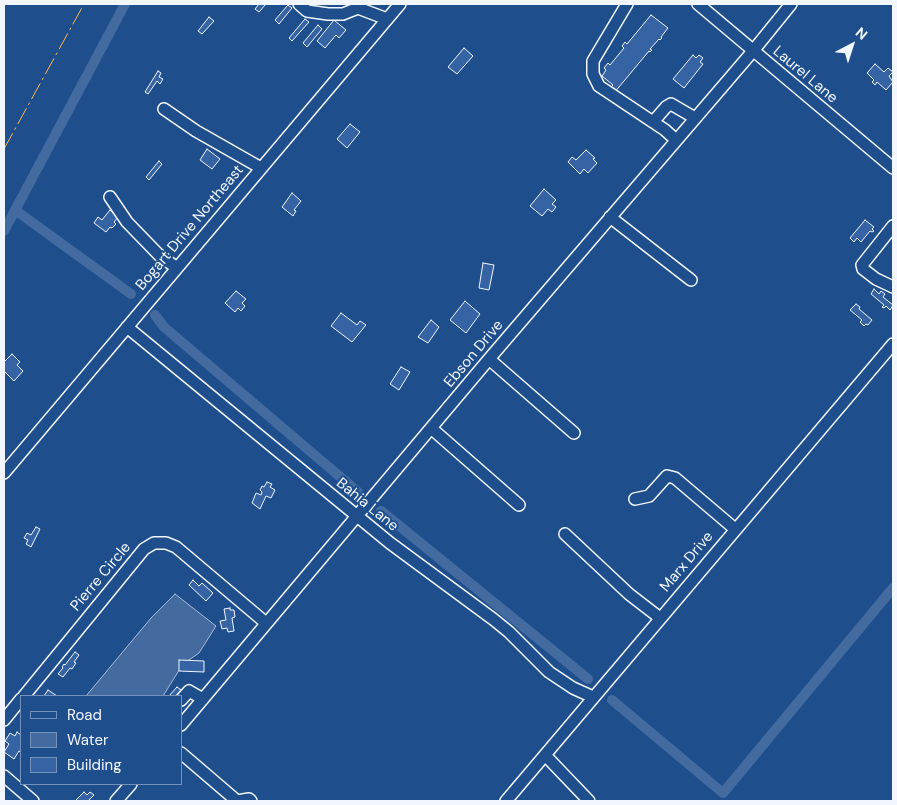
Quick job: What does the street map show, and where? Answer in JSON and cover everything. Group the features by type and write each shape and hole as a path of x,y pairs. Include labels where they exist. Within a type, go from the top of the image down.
{"street":[{"path":"299,4 308,11 328,14 343,14 357,6 387,19"},
{"name":"Bogart Drive Northeast","path":"4,473 400,4"},
{"path":"627,4 592,61 593,74 599,86 653,122 676,140"},
{"name":"Laurel Lane","path":"698,4 893,168"},
{"name":"Ebson Drive","path":"182,724 791,4"},
{"path":"653,122 671,104 695,118"},
{"path":"164,109 196,131 261,168"},
{"path":"110,197 127,222 159,255 177,268"},
{"path":"610,218 691,280"},
{"path":"893,226 862,265 864,269 876,278 893,287"},
{"name":"Bahia Lane","path":"127,327 356,516 509,632 549,672 561,681 593,697"},
{"name":"Marx Drive","path":"506,801 893,344"},
{"path":"489,359 574,433"},
{"path":"431,428 519,505"},
{"path":"636,499 649,496 667,476 675,478 735,529"},
{"path":"565,534 629,594 660,618"},
{"name":"Pierre Circle","path":"25,695 144,549 154,543 166,543 176,547 266,623"},
{"path":"182,699 189,691 203,699"},
{"path":"4,720 20,700"},
{"path":"182,754 237,801 249,799 251,801"},
{"path":"545,755 589,801"},
{"path":"4,776 32,801"},
{"path":"116,801 130,785"}],"water":[{"path":"175,594 216,626 199,653 183,664 164,695 87,695 151,618"}],"building":[{"path":"259,4 266,4 259,12 255,9"},
{"path":"288,5 292,8 279,24 275,20"},
{"path":"651,15 668,28 662,38 650,49 652,50 649,51 614,93 609,89 613,85 602,76 606,70 604,68 608,63 610,65 624,48 622,46 625,42 627,44"},
{"path":"209,17 214,21 202,34 198,31"},
{"path":"305,19 309,22 292,41 289,38"},
{"path":"334,20 346,30 339,38 336,35 325,48 317,41"},
{"path":"318,25 322,29 307,47 303,43"},
{"path":"464,48 473,56 457,74 448,67"},
{"path":"693,55 696,58 699,55 703,58 700,62 703,64 684,88 673,79"},
{"path":"875,64 884,72 888,68 893,72 889,76 893,82 886,90 877,82 875,85 872,82 874,80 867,73"},
{"path":"158,71 161,73 159,77 163,79 160,84 157,81 148,94 145,92"},
{"path":"350,124 360,132 347,148 337,139"},
{"path":"207,149 220,159 212,169 200,160"},
{"path":"586,150 595,158 593,159 597,163 588,173 584,169 580,174 568,162 572,157 576,160"},
{"path":"159,161 162,164 149,180 146,177"},
{"path":"544,189 556,200 552,204 556,207 552,212 548,209 542,216 530,206"},
{"path":"292,193 301,201 294,210 296,211 293,216 282,207"},
{"path":"110,210 118,217 114,222 116,224 106,232 94,223 98,217 102,220"},
{"path":"865,220 874,227 872,229 874,231 870,231 861,242 857,238 854,242 850,238"},
{"path":"483,263 494,265 489,290 479,288"},
{"path":"874,289 879,294 881,291 885,294 883,297 893,305 890,310 886,306 882,307 884,305 871,294"},
{"path":"236,291 246,299 242,303 245,306 241,311 238,308 235,312 225,303"},
{"path":"465,301 480,314 466,333 450,320"},
{"path":"856,304 872,320 868,325 864,326 860,322 862,320 850,310"},
{"path":"341,313 357,325 360,321 366,325 352,342 331,326"},
{"path":"431,320 439,327 428,343 418,337"},
{"path":"12,354 20,362 17,365 23,371 14,381 4,371 4,362"},
{"path":"401,367 410,372 399,390 390,384"},
{"path":"267,482 272,484 270,487 275,490 271,498 266,496 260,509 252,503 256,493 261,495 262,492 260,490"},
{"path":"36,527 40,529 31,547 26,544 28,540 24,538 27,533 31,535"},
{"path":"193,580 199,586 202,583 213,593 206,601 189,585"},
{"path":"230,608 230,610 234,610 235,617 232,618 234,631 228,632 227,628 222,629 220,621 226,620 224,609"},
{"path":"75,652 79,655 72,669 70,668 63,677 58,674 64,664"},
{"path":"179,660 204,661 204,672 179,671"},
{"path":"177,687 181,690 177,695 170,695"},
{"path":"48,690 56,695 45,695"},
{"path":"17,732 20,734 20,752 14,759 4,752 9,744 5,741 10,733 15,736"},
{"path":"84,792 87,795 90,792 94,795 88,801 75,801"}],"waterway":[{"path":"4,231 125,4"},
{"path":"15,210 131,294"},
{"path":"155,315 164,327 358,492"},
{"path":"381,511 588,679"},
{"path":"612,700 723,793 893,588"}],"power":[{"path":"4,149 84,4"}]}
